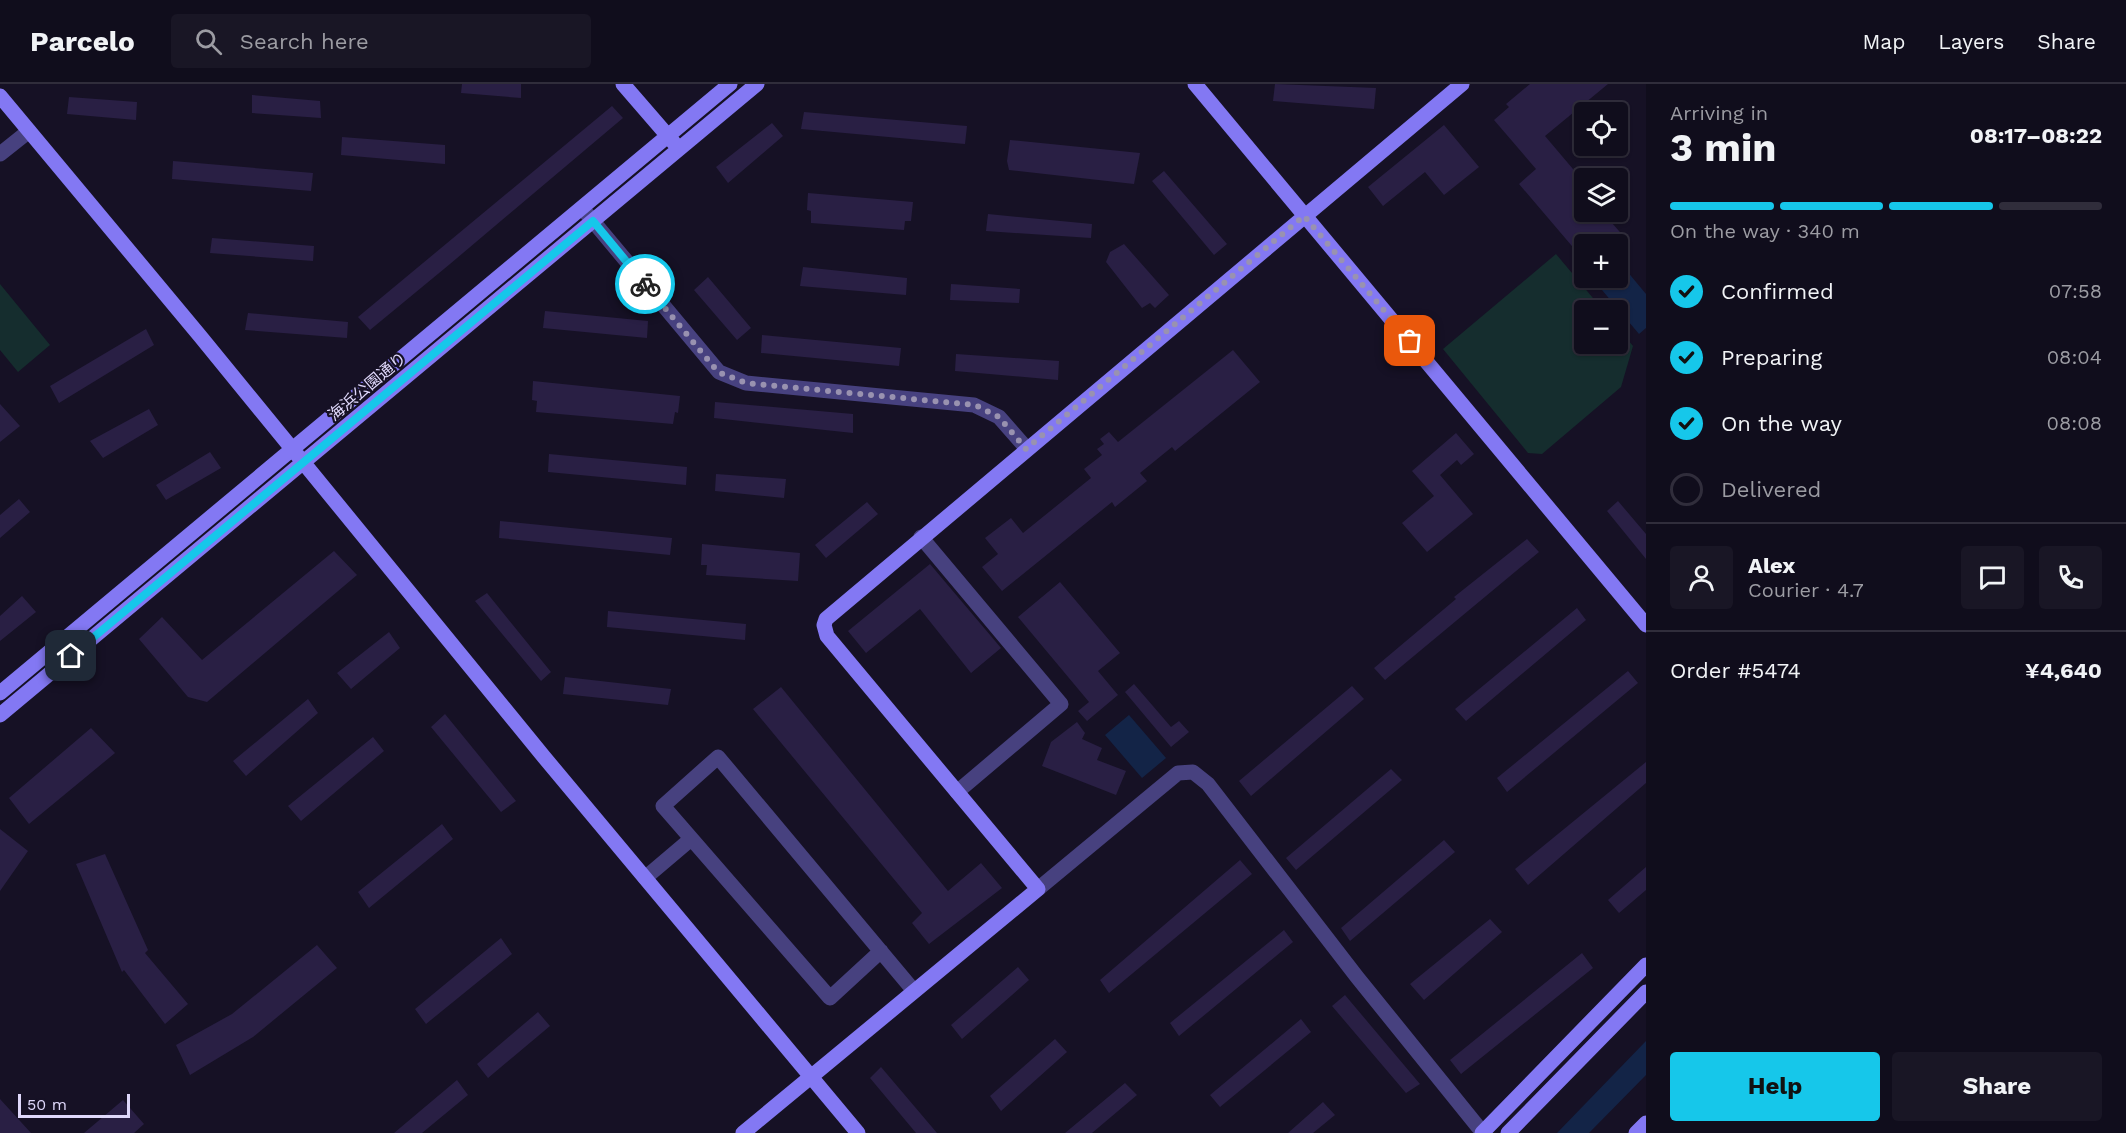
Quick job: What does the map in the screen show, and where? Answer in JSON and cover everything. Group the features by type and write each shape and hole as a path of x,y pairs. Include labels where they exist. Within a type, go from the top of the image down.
{"street":[{"path":"623,84 667,137 680,149"},
{"name":"海浜公園通り","path":"0,693 730,84"},
{"name":"海浜公園通り","path":"0,715 758,84"},
{"path":"1195,84 1646,625"},
{"path":"1038,888 827,636 824,625 831,613 1462,84"},
{"path":"0,96 200,336 290,450 858,1133"},
{"path":"0,154 29,131"},
{"path":"582,208 718,372 746,383 975,405 999,417 1026,449"},
{"path":"921,537 1061,704 957,792"},
{"path":"880,951 830,998 663,806 718,758 914,991"},
{"path":"743,1133 1178,773 1193,772 1208,784 1357,977 1482,1133 1646,965"},
{"path":"645,878 691,839"},
{"path":"1508,1133 1646,992"},
{"path":"1636,1133 1646,1123"}],"green space":[{"path":"1556,254 1574,275 1574,288 1585,288 1595,300 1574,300 1574,354 1628,354 1628,340 1633,346 1621,387 1542,454 1528,453 1443,349"},
{"path":"0,284 50,345 18,372 0,350"}],"water":[{"path":"1628,272 1646,294 1646,328 1639,334 1628,321 1628,300 1610,300 1602,290 1604,288 1628,288"},
{"path":"1129,715 1166,758 1142,778 1105,735"},
{"path":"1646,1041 1646,1075 1589,1133 1557,1133"}],"building":[{"path":"462,84 521,84 521,98 461,93"},
{"path":"1275,84 1376,88 1374,109 1273,101"},
{"path":"1530,84 1608,84 1586,102 1574,102 1574,112 1545,136 1574,170 1574,222 1613,222 1622,234 1574,234 1574,248 1519,184 1536,169 1494,120 1509,107 1506,104"},
{"path":"252,95 320,101 321,118 252,113"},
{"path":"69,97 137,102 136,120 67,114"},
{"path":"612,106 623,118 450,264 370,330 358,317"},
{"path":"804,112 967,126 965,144 801,129"},
{"path":"772,123 783,136 728,183 716,167"},
{"path":"1444,125 1479,167 1444,195 1425,172 1383,206 1368,187"},
{"path":"342,137 445,145 445,164 341,155"},
{"path":"1010,140 1140,153 1134,184 1009,170 1007,161"},
{"path":"173,161 313,173 311,191 172,179"},
{"path":"1164,171 1227,244 1214,255 1152,181"},
{"path":"808,193 913,202 911,221 905,221 904,230 811,223 811,211 807,210"},
{"path":"988,214 1092,224 1091,238 986,231"},
{"path":"212,238 314,246 313,261 210,253"},
{"path":"1124,244 1169,295 1155,308 1150,303 1142,308 1106,262 1110,252"},
{"path":"803,267 907,278 906,295 800,286"},
{"path":"708,277 751,328 737,340 694,290"},
{"path":"951,284 1020,289 1019,303 950,300"},
{"path":"545,311 648,321 647,338 543,328"},
{"path":"248,313 348,322 347,338 245,330"},
{"path":"146,329 154,345 59,403 50,386"},
{"path":"762,335 901,348 899,366 761,353"},
{"path":"1233,350 1260,382 1175,451 1172,447 1140,473 1147,481 1115,507 1112,502 1002,591 982,567 998,554 985,538 1011,518 1023,533 1091,478 1084,469 1102,455 1097,449 1104,444 1100,439 1109,432 1118,442"},
{"path":"956,354 1059,361 1058,380 955,371"},
{"path":"533,381 680,396 678,413 675,412 673,424 536,412 537,401 532,400"},
{"path":"715,402 853,414 853,433 714,418"},
{"path":"0,404 20,426 0,442"},
{"path":"149,409 158,425 103,458 90,441"},
{"path":"1456,433 1474,454 1461,465 1457,460 1440,475 1473,514 1427,552 1402,523 1434,496 1412,471"},
{"path":"210,452 221,468 166,500 156,485"},
{"path":"549,454 687,467 686,485 548,472"},
{"path":"716,474 786,479 784,498 715,491"},
{"path":"19,499 30,512 0,538 0,515"},
{"path":"1618,501 1646,534 1646,559 1607,511"},
{"path":"867,502 878,514 826,558 815,545"},
{"path":"500,521 672,538 670,555 499,538"},
{"path":"1527,539 1539,552 1385,680 1374,668 1456,599 1454,597"},
{"path":"702,544 800,553 798,581 706,575 707,565 701,565"},
{"path":"334,551 357,575 207,702 188,697 139,639 162,617 202,660"},
{"path":"930,564 1001,648 971,673 920,609 866,653 848,631"},
{"path":"1060,582 1120,653 1098,671 1118,695 1087,721 1078,711 1089,702 1018,617"},
{"path":"487,593 551,672 541,681 475,601"},
{"path":"22,596 36,612 0,641 0,616"},
{"path":"1577,608 1586,620 1466,721 1455,709"},
{"path":"608,611 746,624 745,640 607,627"},
{"path":"389,632 400,648 351,689 337,673"},
{"path":"1628,671 1638,683 1507,792 1497,778"},
{"path":"565,677 671,689 668,705 563,694"},
{"path":"1134,684 1171,727 1179,721 1189,732 1171,747 1125,692"},
{"path":"1352,686 1364,699 1251,796 1239,781"},
{"path":"781,687 948,891 981,863 1002,888 929,944 912,923 922,913 753,709"},
{"path":"308,699 318,713 246,776 233,761"},
{"path":"445,714 516,801 501,812 431,727"},
{"path":"1077,722 1085,733 1082,739 1102,748 1097,760 1126,771 1116,795 1042,766 1051,742"},
{"path":"91,728 115,753 29,824 9,798"},
{"path":"373,737 384,751 301,821 288,806"},
{"path":"1646,762 1646,783 1528,885 1515,869"},
{"path":"1391,769 1402,780 1296,870 1286,858"},
{"path":"442,824 453,839 369,908 358,892"},
{"path":"0,829 28,851 0,891"},
{"path":"1444,840 1455,852 1350,941 1341,928"},
{"path":"105,854 148,950 145,953 188,1004 165,1024 124,970 122,972 76,864"},
{"path":"1240,860 1252,874 1109,993 1100,980"},
{"path":"1646,867 1646,890 1619,913 1608,900"},
{"path":"1490,919 1502,932 1424,1000 1410,984"},
{"path":"1284,930 1293,942 1179,1036 1170,1023"},
{"path":"501,938 512,954 426,1024 415,1009"},
{"path":"317,945 337,968 253,1037 190,1075 176,1045 232,1014"},
{"path":"1582,953 1593,968 1461,1074 1450,1060"},
{"path":"1018,967 1029,980 962,1039 951,1025"},
{"path":"1345,995 1420,1084 1406,1093 1332,1006"},
{"path":"538,1012 550,1026 488,1078 477,1064"},
{"path":"1301,1019 1311,1032 1220,1107 1210,1095"},
{"path":"1055,1039 1067,1052 1001,1111 990,1096"},
{"path":"881,1067 937,1133 916,1133 870,1078"},
{"path":"457,1080 468,1095 422,1133 394,1133"},
{"path":"1125,1083 1137,1095 1092,1133 1065,1133"},
{"path":"0,1099 31,1133 0,1133"},
{"path":"123,1100 144,1124 134,1133 84,1133"},
{"path":"1323,1102 1335,1115 1313,1133 1288,1133"}],"way so far":[{"path":"645,284 718,372 732,379 746,383 975,405 999,417 1026,449 1304,216 1410,341"}],"route":[{"path":"71,656 593,221 645,284"}]}
